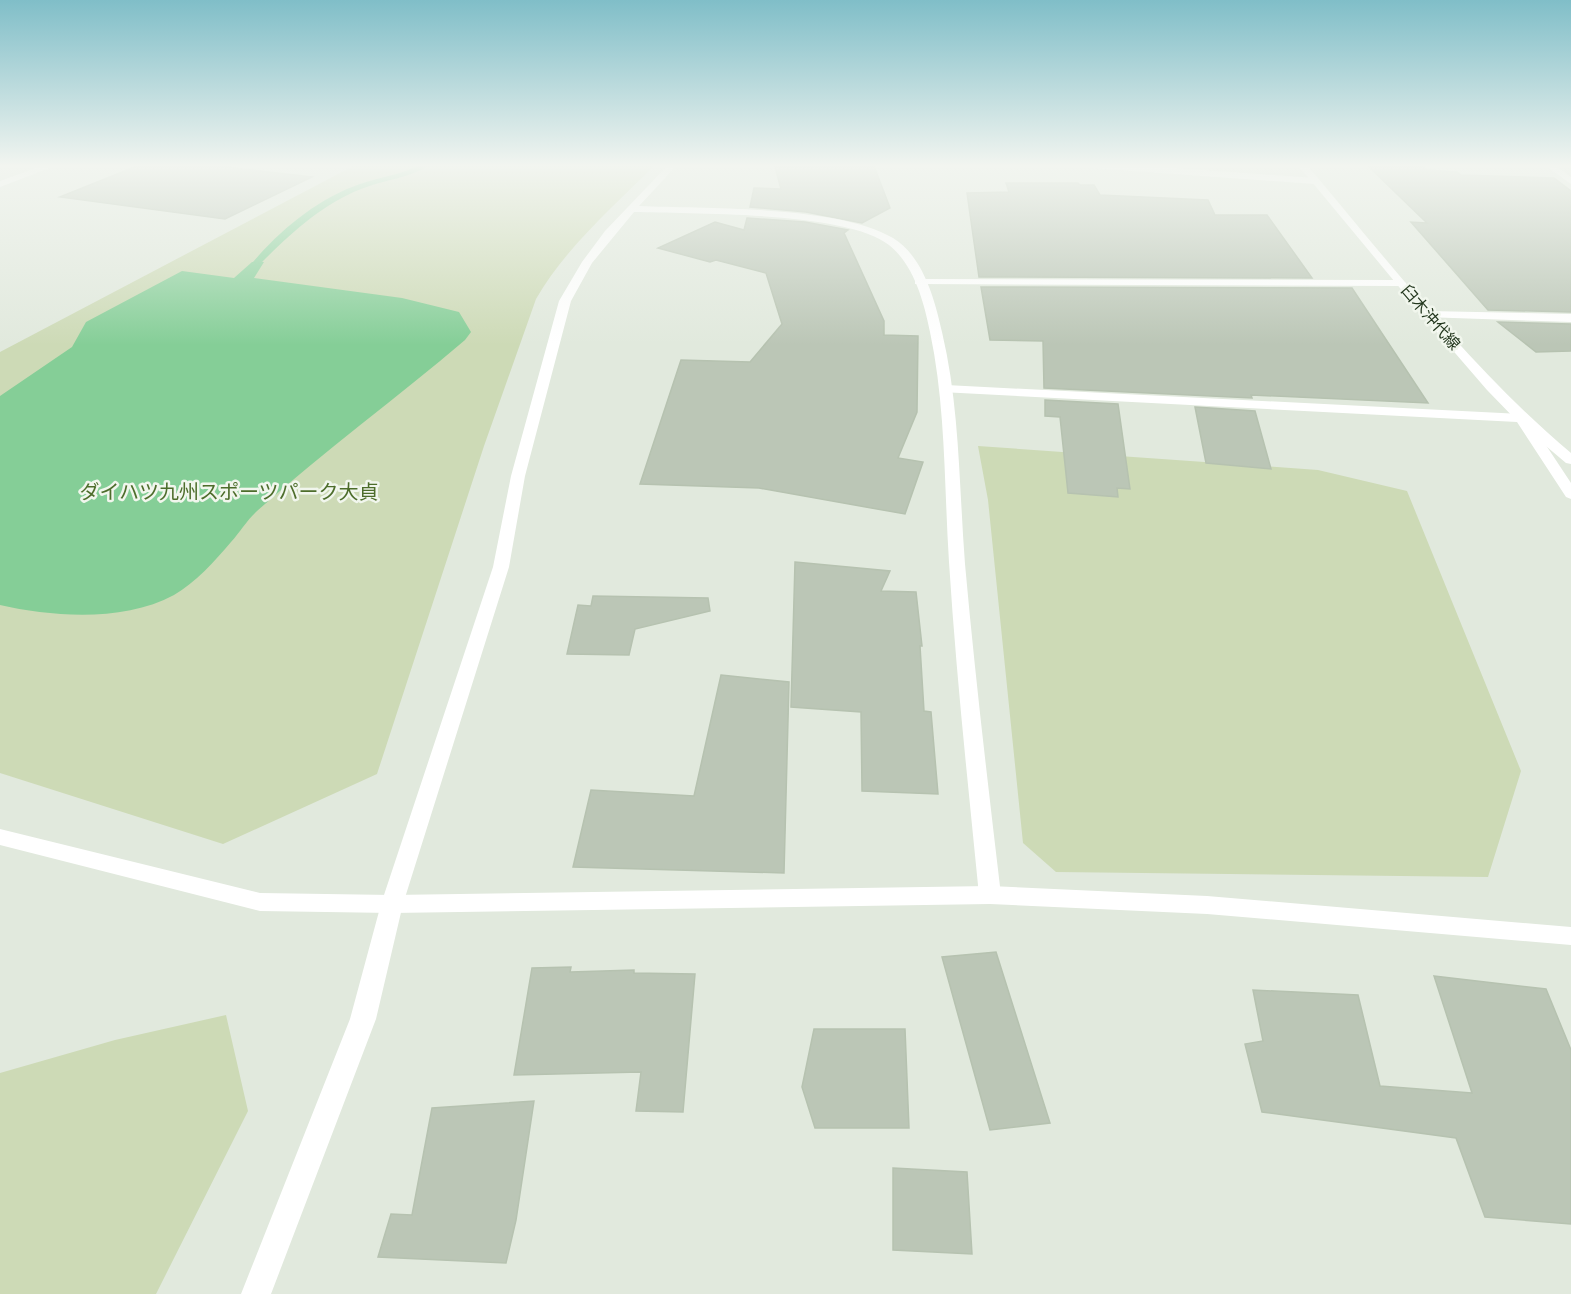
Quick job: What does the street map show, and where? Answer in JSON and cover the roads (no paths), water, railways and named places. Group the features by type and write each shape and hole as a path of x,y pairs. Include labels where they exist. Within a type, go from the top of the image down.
{"street":[{"path":"256,1294 363,1019 392,904 501,567 518,476 565,301 587,262 619,224"},
{"path":"843,224 890,240 902,252 929,305 936,332 946,389 957,562 990,895"},
{"name":"臼木沖代線","path":"1351,224 1521,418 1571,460"},
{"path":"919,282 1400,283"},
{"path":"1428,315 1571,318"},
{"path":"946,389 1521,418 1571,494"},
{"path":"0,837 260,902 392,904 990,895 1207,905 1571,936"}],"waterway":[{"path":"257,262 297,224"}],"park label":[{"name":"ダイハツ九州スポーツパーク大貞","path":"229,492"}]}
